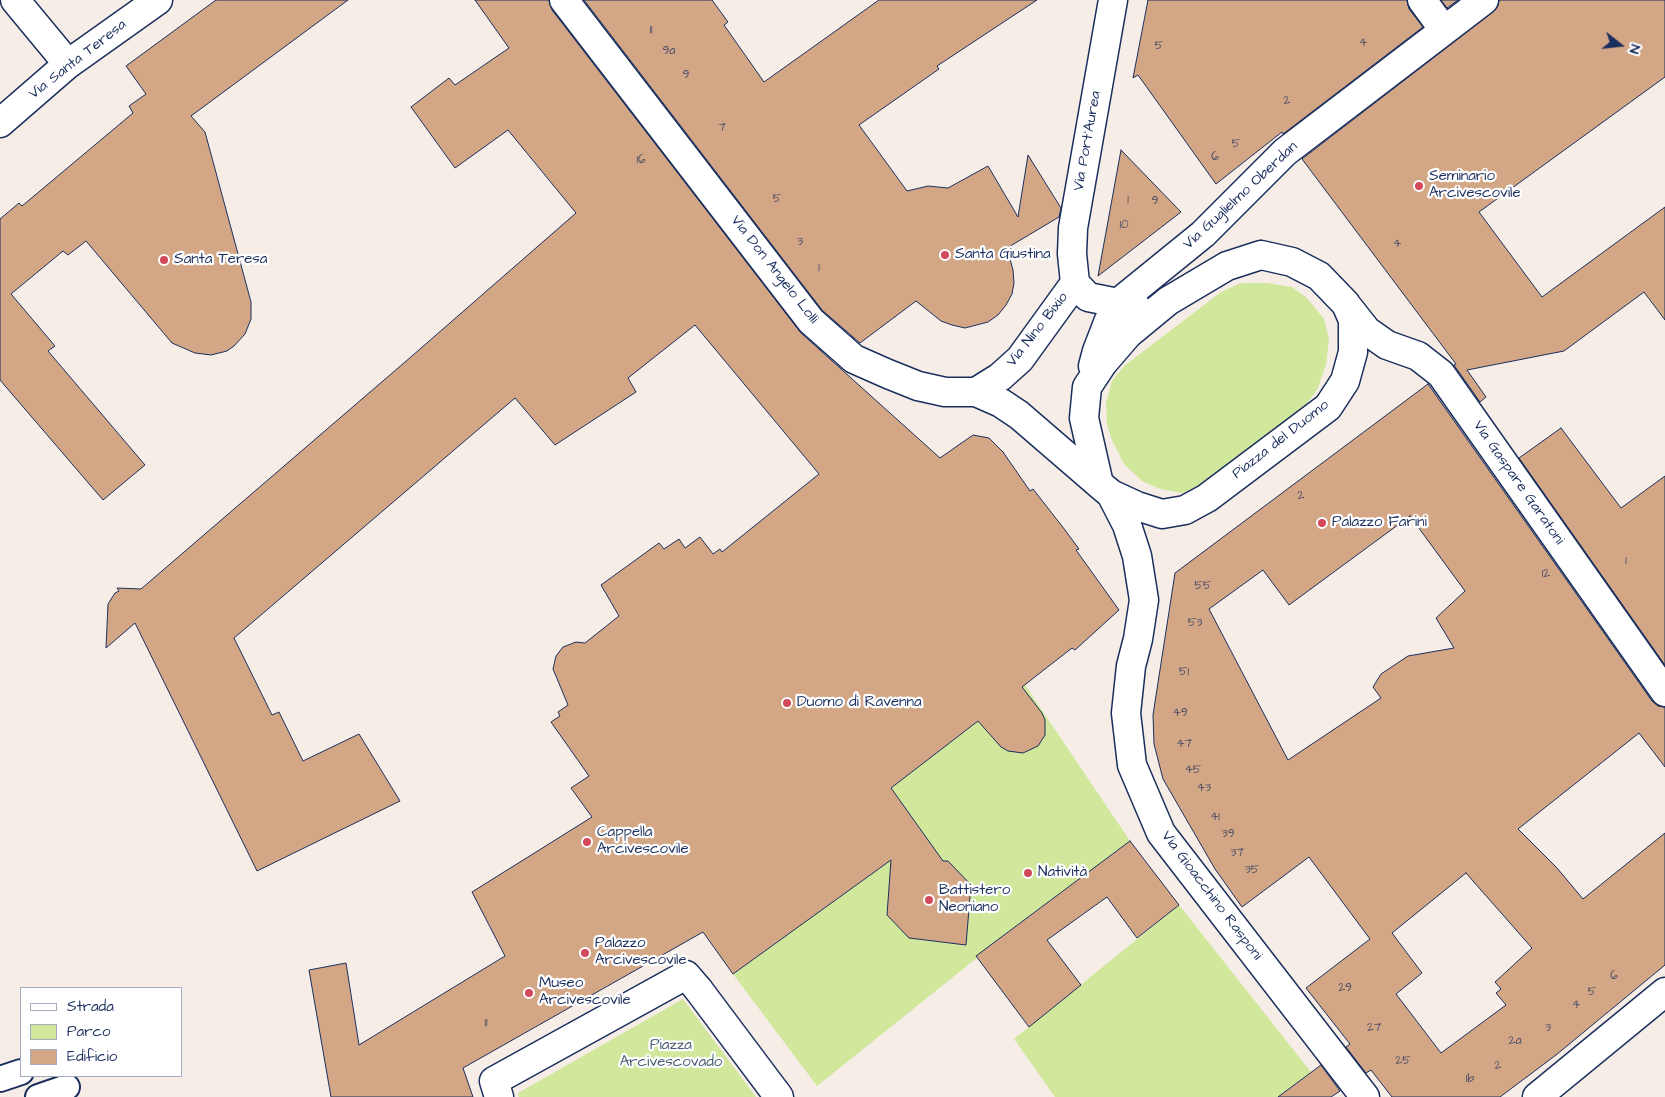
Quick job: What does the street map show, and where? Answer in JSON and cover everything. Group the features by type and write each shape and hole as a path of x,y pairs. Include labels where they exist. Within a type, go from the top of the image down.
{"street":[{"path":"14,0 68,64"},
{"name":"Via Santa Teresa","path":"0,123 68,64 158,0"},
{"name":"Via Don Angelo Lolli","path":"564,0 811,321 854,358 888,374 918,386 945,392 976,392 1001,403 1019,415 1105,489"},
{"name":"Via Port'Aurea","path":"1074,283 1073,228 1112,0"},
{"path":"1422,0 1444,30"},
{"name":"Via Guglielmo Oberdan","path":"1087,387 1097,351 1118,303 1203,234 1285,152 1484,0"},
{"name":"Piazza del Duomo","path":"1261,255 1292,262 1319,276 1346,304 1352,320 1353,352 1344,381 1328,407 1207,498 1185,510 1162,514 1137,506 1105,489 1084,418 1087,387 1102,363 1128,334 1168,301 1227,266 1261,255"},
{"path":"1074,283 1088,297 1118,303 1139,304 1168,301"},
{"name":"Via Nino Bixio","path":"976,392 1000,377 1020,359 1074,283"},
{"name":"Via Gaspare Garatoni","path":"1346,304 1367,331 1387,345 1418,356 1441,374 1665,692"},
{"name":"Via Gioacchino Rasponi","path":"1105,489 1127,525 1137,556 1144,600 1138,639 1131,666 1126,714 1132,765 1161,833 1365,1097"},
{"path":"500,1097 494,1081 686,974 778,1095"},
{"path":"1536,1097 1665,992"}],"lane":[{"path":"0,1078 20,1072"},
{"path":"38,1097 67,1087"}],"green space":[{"path":"1241,283 1267,283 1292,287 1307,298 1324,319 1329,339 1326,365 1317,390 1302,409 1199,487 1182,493 1160,489 1142,481 1124,464 1111,438 1107,424 1106,403 1112,381 1124,366 1221,292"},
{"path":"1025,685 1130,841 1028,917 817,1086 733,974 924,836 891,788"},
{"path":"1179,905 1311,1072 1278,1097 1055,1097 1014,1039"},
{"name":"Piazza Arcivescovado","path":"683,999 756,1097 519,1097 518,1093"}],"building":[{"path":"216,0 348,0 191,116 205,132 251,302 251,319 245,334 227,351 211,355 195,353 172,343 86,241 68,255 63,251 11,294 55,346 48,351 145,465 103,500 0,380 0,219 19,203 22,206 133,113 129,106 146,94 126,66"},
{"path":"475,0 549,0 552,10 801,333 940,458 973,435 989,438 1003,452 1030,491 1033,489 1065,530 1079,549 1076,550 1119,610 1075,650 1072,648 1022,687 1042,713 1045,720 1045,735 1038,746 1023,753 1008,751 1001,747 978,721 891,788 943,861 948,861 971,885 966,945 909,938 887,915 891,860 733,974 703,932 463,1068 473,1097 331,1097 309,970 346,963 359,1045 505,956 472,892 592,817 571,788 589,776 551,722 560,716 558,712 568,705 553,669 556,656 563,647 576,642 585,643 619,616 601,585 659,543 664,549 679,539 685,548 700,537 713,554 720,549 722,552 819,474 695,325 628,378 636,392 555,445 515,398 234,638 272,715 279,712 303,761 359,734 400,801 257,871 135,623 106,648 108,604 115,593 119,591 117,588 141,589 576,213 508,130 455,168 411,107 449,78 455,85 509,48"},
{"path":"584,0 712,0 728,22 724,25 764,82 879,0 1037,0 937,66 939,69 859,125 907,191 928,186 948,188 988,166 1018,217 1028,155 1061,208 1059,217 1007,248 1013,270 1014,283 1012,294 998,315 988,322 965,328 952,325 941,321 916,301 860,343 822,310"},
{"path":"1148,0 1407,0 1409,9 1423,27 1283,134 1282,132 1216,184 1138,75 1133,78"},
{"path":"1441,0 1458,0 1447,8"},
{"name":"Seminario Arcivescovile","path":"1499,0 1665,0 1665,77 1479,212 1542,297 1665,207 1665,320 1644,292 1564,351 1467,370 1486,397 1480,402 1454,365 1456,364 1302,159 1493,12 1498,6"},
{"path":"1121,150 1181,212 1098,276"},
{"path":"1428,384 1652,701 1658,706 1665,707 1665,767 1639,733 1518,829 1557,868 1583,899 1665,833 1665,965 1556,1055 1500,1097 1392,1097 1371,1070 1366,1073 1346,1047 1350,1044 1306,988 1370,939 1309,857 1242,907 1215,869 1163,779 1154,744 1153,715 1175,573","holes":["1410,516 1465,591 1436,618 1454,648 1408,656 1381,674 1373,687 1381,698 1288,760 1209,609 1263,570 1289,605","1466,873 1532,948 1495,982 1501,989 1496,993 1506,1005 1441,1053 1396,994 1422,973 1392,933"]},
{"path":"1561,428 1621,508 1665,476 1665,665 1519,458"},
{"path":"1130,841 1179,905 1137,938 1107,897 1047,940 1081,985 1029,1027 976,956"},
{"path":"1321,1065 1340,1091 1331,1097 1278,1097"}],"place":[{"name":"Seminario Arcivescovile","path":"1419,186"},
{"name":"Santa Giustina","path":"945,255"},
{"name":"Santa Teresa","path":"164,260"},
{"name":"Palazzo Farini","path":"1322,523"},
{"name":"Duomo di Ravenna","path":"787,703"},
{"name":"Cappella Arcivescovile","path":"587,842"},
{"name":"Natività","path":"1028,873"},
{"name":"Battistero Neoniano","path":"929,900"},
{"name":"Palazzo Arcivescovile","path":"585,953"},
{"name":"Museo Arcivescovile","path":"529,993"}]}
